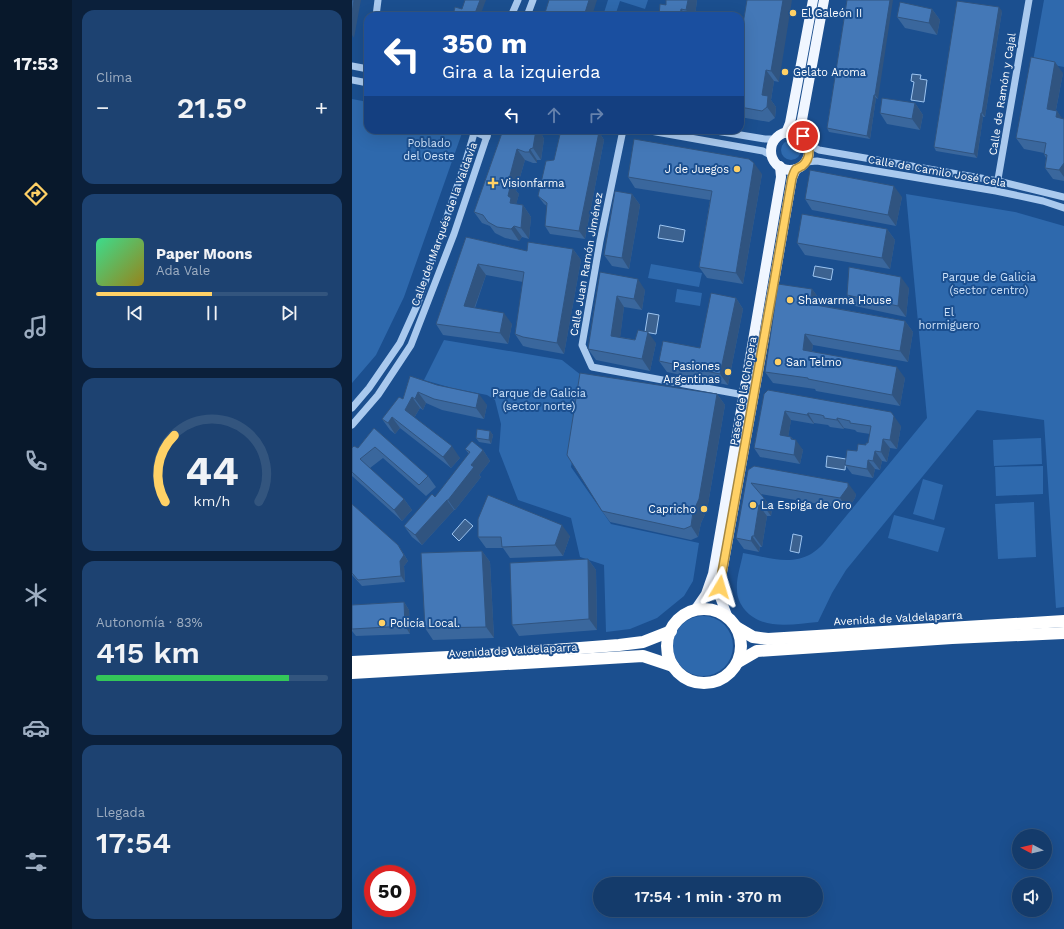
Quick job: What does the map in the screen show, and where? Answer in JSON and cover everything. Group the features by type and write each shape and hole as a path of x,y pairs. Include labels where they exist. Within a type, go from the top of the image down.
{"highway":[{"path":"738,662 741,650 740,638 736,627 728,618 718,612 706,609 695,610 685,614 671,631 667,642 668,655 673,666 680,675 701,683 712,682 723,678 738,662 757,651 886,642 1064,633"},
{"name":"Avenida de Valdelaparra","path":"736,627 753,637 768,638 1064,621"},
{"name":"Avenida de Valdelaparra","path":"352,662 487,655 619,645 643,642 671,631"},
{"name":"Avenida de Valdelaparra","path":"352,673 643,656 673,666"}],"main road":[{"path":"786,133 790,123 813,0"},
{"path":"805,140 794,132 780,135 773,144 772,156 775,162 785,169 796,169 806,162 808,156 809,150 801,125 824,0"},
{"name":"Paseo de la Chopera","path":"695,610 706,594 713,574 781,177 780,166"},
{"name":"Paseo de la Chopera","path":"728,618 720,596 721,578 792,178 796,169"}],"street":[{"path":"376,12 378,0"},
{"path":"513,12 518,0"},
{"path":"528,12 533,0"},
{"name":"Calle de Ramón y Cajal","path":"996,191 1029,0"},
{"path":"352,66 364,67"},
{"path":"352,80 364,82"},
{"name":"Calle del Marqués de la Valdavia","path":"352,408 369,388 400,344 418,303 474,134"},
{"name":"Calle del Marqués de la Valdavia","path":"352,425 378,395 411,345 454,234 488,134"},
{"name":"Calle Juan Ramón Jiménez","path":"622,134 600,241 582,345 592,367 744,395"},
{"path":"667,134 763,151 772,156"},
{"path":"734,134 765,139 776,139"},
{"name":"Calle de Camilo José Cela","path":"805,140 819,150 998,181 1064,197"},
{"name":"Calle de Camilo José Cela","path":"806,162 817,161 996,191 1064,208"}],"green space":[{"path":"608,0 648,0 645,9 620,1 616,12 604,12"},
{"path":"1044,0 1064,0 1064,67 1033,61"},
{"name":"Poblado del Oeste","path":"352,99 364,101 364,134 462,134 404,297 376,355 352,383"},
{"path":"791,140 798,143 801,150 798,157 791,160 784,157 781,150 784,143"},
{"name":"Parque de Galicia (sector centro)","path":"906,194 1015,212 1064,226 1064,607 1056,608 1044,420 977,410 846,570 832,593 818,622 789,625 770,624 752,617 745,610 738,598 737,581 743,553 778,560 786,560 803,558 815,552 927,418"},
{"path":"651,264 702,273 699,287 648,278"},
{"path":"677,289 702,293 700,306 675,302"},
{"name":"Parque de Galicia (sector norte)","path":"444,340 562,360 586,379 571,467 611,524 699,543 693,581 684,596 657,618 630,629 606,632 604,565 580,557 571,518 518,500 499,451 501,424 495,400 487,395 452,388 424,380"},
{"path":"1041,438 1042,464 994,466 993,440"},
{"path":"1043,466 1043,494 996,496 995,467"},
{"path":"923,479 943,485 934,520 913,514"},
{"path":"1034,502 1036,557 998,559 995,504"},
{"path":"894,515 945,528 938,552 888,538"},
{"path":"703,616 720,621 728,629 733,646 728,663 720,671 703,676 686,671 678,663 673,646 678,629 686,621"}],"shaded area":[{"path":"912,74 921,75 920,79 927,80 924,102 911,100 914,82 911,81"},
{"path":"660,225 685,230 683,242 658,238"},
{"path":"815,266 833,269 831,280 813,276"},
{"path":"648,313 659,315 656,334 645,332"},
{"path":"827,456 846,459 845,470 826,467"},
{"path":"465,519 473,526 459,541 452,534"},
{"path":"793,534 802,536 799,553 790,551"}],"building":[{"path":"352,0 354,0 352,13"},
{"path":"465,0 480,0 476,12 454,12 455,7 462,9"},
{"path":"549,0 589,0 585,12 545,12"},
{"path":"666,0 688,0 686,10 681,9 681,12 659,12 660,4 666,5"},
{"path":"747,0 783,0 771,71 766,70 762,95 768,96 767,107 762,111 744,108 744,18"},
{"path":"847,0 890,0 867,136 827,128"},
{"path":"957,1 999,7 974,154 934,147"},
{"path":"900,2 932,9 929,23 897,17"},
{"path":"1031,57 1055,62 1047,109 1057,111 1056,117 1064,119 1064,163 1059,170 1045,168 1047,155 1044,154 1046,143 1016,138"},
{"path":"882,98 915,103 912,119 880,113"},
{"path":"502,134 535,134 533,148 530,149 529,152 517,149 508,183 511,183 508,196 511,198 510,203 523,205 521,228 514,226 511,229 497,227 488,222 483,215 474,212"},
{"path":"560,134 599,134 579,231 545,226 547,203 538,196 546,161 554,160"},
{"path":"634,139 749,159 754,163 736,273 699,267 712,191 628,177"},
{"path":"810,170 894,186 888,215 805,199"},
{"path":"615,191 632,194 622,258 604,255"},
{"path":"802,214 887,229 882,258 797,243"},
{"path":"466,237 527,251 528,242 573,249 557,343 523,337 515,334 524,272 478,264 464,306 504,313 500,333 436,324"},
{"path":"849,267 901,277 898,306 847,295"},
{"path":"600,272 638,279 634,299 617,296 611,336 635,340 638,330 648,332 642,359 588,349"},
{"path":"778,284 812,289 810,304 905,321 900,351 805,334 803,350 897,367 892,395 808,378 765,372"},
{"path":"711,293 736,298 720,374 659,361 663,341 700,348"},
{"path":"580,373 717,394 699,499 693,512 691,526 684,529 602,511 567,455"},
{"path":"410,376 437,385 479,394 476,408 434,399 418,392 415,399 412,397 405,410 452,446 443,457 392,417 388,423 382,419 399,397 403,399"},
{"path":"768,390 891,412 894,416 890,440 883,439 881,452 875,451 873,461 868,460 867,469 845,465 847,450 857,451 858,444 866,445 866,443 868,443 871,426 850,423 850,421 837,418 837,420 824,418 824,416 821,415 808,413 807,415 785,411 780,435 791,437 791,439 796,440 794,455 754,448 764,394"},
{"path":"374,428 428,476 419,485 375,447 360,459 404,499 394,510 352,472 352,448 354,446 358,448"},
{"path":"477,429 490,431 489,440 476,438"},
{"path":"472,441 483,450 471,465 474,467 448,500 415,535 404,526 432,494 435,497 470,452 465,449"},
{"path":"754,466 848,483 848,487 840,498 751,483 764,498 763,505 759,505 754,536 752,536 751,541 736,538 748,470"},
{"path":"488,495 562,525 555,545 502,547 501,537 478,537 478,519"},
{"path":"352,504 398,545 404,555 400,561 401,576 358,580 352,573"},
{"path":"482,551 486,627 425,628 421,553"},
{"path":"588,559 589,619 512,625 510,563"},
{"name":"Policía Local.","path":"404,602 405,626 352,629 352,605"}],"place":[{"name":"El Galeón II","path":"793,13"},
{"name":"Gelato Aroma","path":"785,72"},
{"name":"J de Juegos","path":"737,169"},
{"name":"Visionfarma","path":"493,183"},
{"name":"Shawarma House","path":"790,300"},
{"name":"San Telmo","path":"778,362"},
{"name":"Pasiones Argentinas","path":"728,372"},
{"name":"La Espiga de Oro","path":"753,505"},
{"name":"Capricho","path":"704,509"},
{"name":"Policía Local.","path":"382,623"}],"route":[{"path":"720,587 792,178 796,169 806,162 808,156 808,144 803,136"}],"park label":[{"name":"El hormiguero","path":"949,318"}]}
